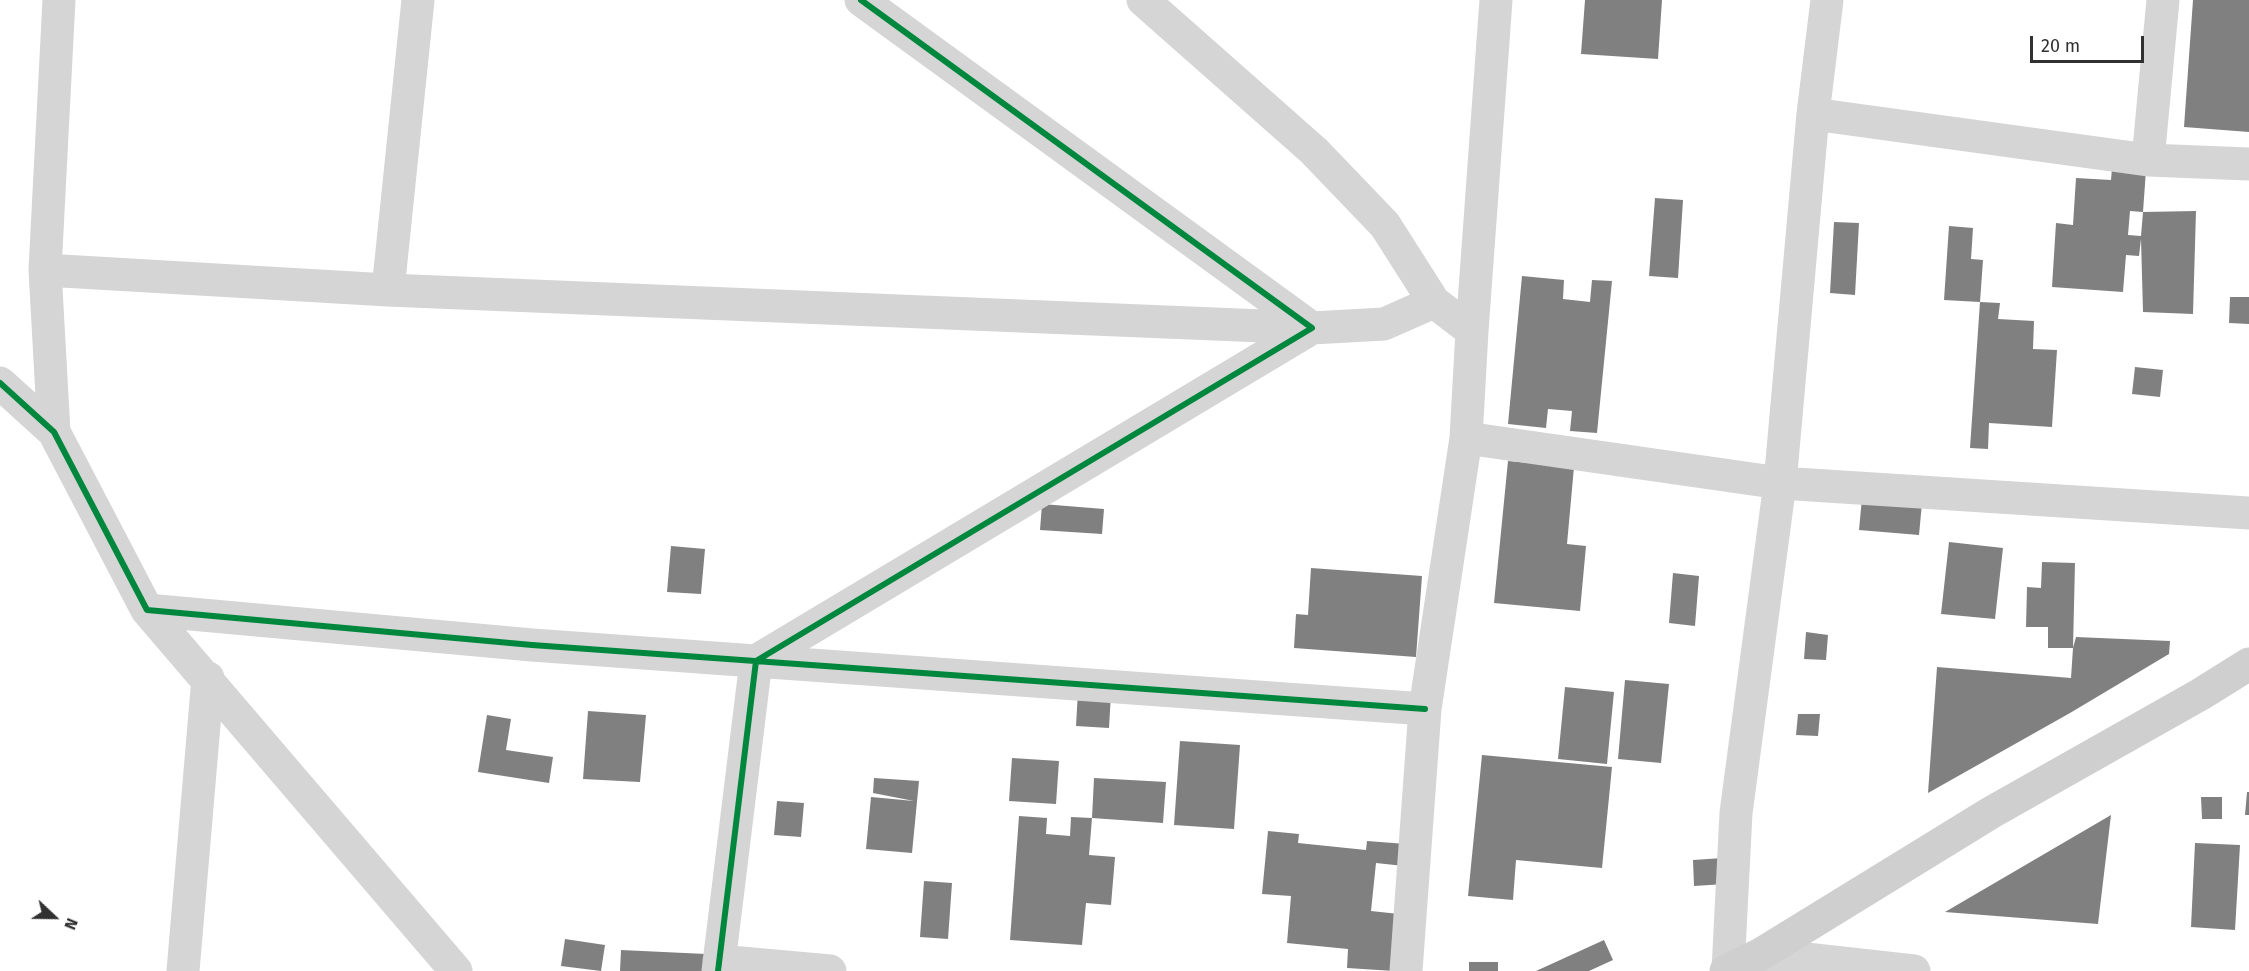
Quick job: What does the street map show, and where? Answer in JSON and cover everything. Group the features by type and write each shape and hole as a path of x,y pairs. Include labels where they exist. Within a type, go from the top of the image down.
{"main road":[{"path":"1727,970 1761,954 1992,812 2201,694 2249,664"}],"street":[{"path":"54,432 45,270 60,0"},
{"path":"388,290 418,0"},
{"path":"861,0 1312,328"},
{"path":"1406,971 1425,709 1466,438 1496,0"},
{"path":"1727,970 1736,813 1780,483 1813,114 1827,0"},
{"path":"2148,160 2163,0"},
{"path":"1146,1 1314,151 1385,225 1434,302 1472,331"},
{"path":"1813,114 2148,160 2249,164"},
{"path":"45,270 388,290 1312,328 1384,324 1434,302"},
{"path":"756,661 1312,328"},
{"path":"0,383 54,432 147,610 208,678 456,971"},
{"path":"1466,438 1780,483 2249,513"},
{"path":"147,610 532,645 1425,709"},
{"path":"756,661 718,966 830,971"},
{"path":"183,971 208,678"},
{"path":"1761,954 1914,971"}],"building":[{"path":"1585,0 1662,0 1658,59 1581,54"},
{"path":"2193,0 2249,0 2249,132 2184,127"},
{"path":"2112,168 2146,170 2143,212 2196,211 2193,314 2143,312 2141,239 2139,256 2126,255 2123,292 2052,287 2056,223 2073,225 2076,178 2111,180","holes":["2130,211 2143,212 2141,236 2128,235"]},
{"path":"1655,198 1683,200 1678,278 1649,276"},
{"path":"1834,222 1859,223 1855,295 1830,293"},
{"path":"1949,226 1973,228 1971,259 1983,260 1980,302 1944,300"},
{"path":"1522,276 1564,280 1563,299 1590,302 1592,280 1612,281 1597,433 1570,431 1572,411 1548,409 1546,428 1508,424"},
{"path":"2230,297 2249,297 2249,324 2229,323"},
{"path":"1980,302 2000,303 1998,319 2034,321 2033,349 2057,350 2052,427 1989,423 1988,449 1970,448"},
{"path":"2135,367 2163,370 2160,397 2132,394"},
{"path":"1508,461 1574,467 1567,544 1586,546 1580,611 1494,603"},
{"path":"1862,498 1922,503 1919,535 1859,530"},
{"path":"1042,504 1104,509 1102,534 1040,530"},
{"path":"1949,542 2003,548 1995,619 1941,614"},
{"path":"671,546 705,549 701,594 667,592"},
{"path":"2042,562 2075,563 2073,648 2048,648 2048,627 2026,627 2027,587 2041,588"},
{"path":"1311,568 1422,576 1416,657 1294,648 1296,614 1308,615"},
{"path":"1673,573 1699,576 1695,626 1669,623"},
{"path":"1806,632 1828,635 1826,660 1804,659"},
{"path":"2076,637 2170,641 2169,654 1928,793 1937,667 2071,678"},
{"path":"1625,680 1669,684 1661,763 1618,759"},
{"path":"1565,687 1614,692 1607,764 1558,759"},
{"path":"1078,691 1111,693 1109,728 1076,726"},
{"path":"588,711 646,715 640,782 583,779"},
{"path":"1798,714 1820,714 1818,736 1796,735"},
{"path":"487,715 511,719 506,750 553,757 549,783 478,772"},
{"path":"1180,741 1240,745 1234,829 1174,825"},
{"path":"1482,755 1612,767 1602,868 1516,860 1513,900 1468,896"},
{"path":"1012,758 1059,761 1056,804 1009,801"},
{"path":"874,778 919,781 912,853 866,849 871,797 914,801 873,793"},
{"path":"1094,778 1166,782 1163,823 1092,818"},
{"path":"2247,792 2249,792 2249,815 2245,815"},
{"path":"2201,797 2222,797 2222,819 2202,819"},
{"path":"777,801 804,803 801,837 774,835"},
{"path":"2111,815 2098,924 1945,912"},
{"path":"1019,816 1047,818 1046,834 1070,836 1071,817 1092,818 1089,855 1115,857 1111,905 1086,903 1082,945 1010,940"},
{"path":"1268,831 1299,834 1298,843 1366,850 1367,841 1406,844 1404,866 1376,863 1371,911 1399,914 1394,971 1347,968 1348,949 1287,943 1291,896 1262,894"},
{"path":"2195,843 2240,845 2235,930 2191,927"},
{"path":"1723,858 1725,884 1694,886 1693,860"},
{"path":"924,881 952,883 948,939 920,937"},
{"path":"565,939 605,945 601,971 561,966"},
{"path":"1604,940 1613,960 1589,971 1536,971"},
{"path":"621,950 706,954 705,971 620,971"},
{"path":"1469,962 1498,962 1498,971 1469,971"}],"cycle path":[{"path":"718,971 756,661 1312,328 861,0"},
{"path":"0,383 54,432 147,610 532,645 1425,709"}]}
